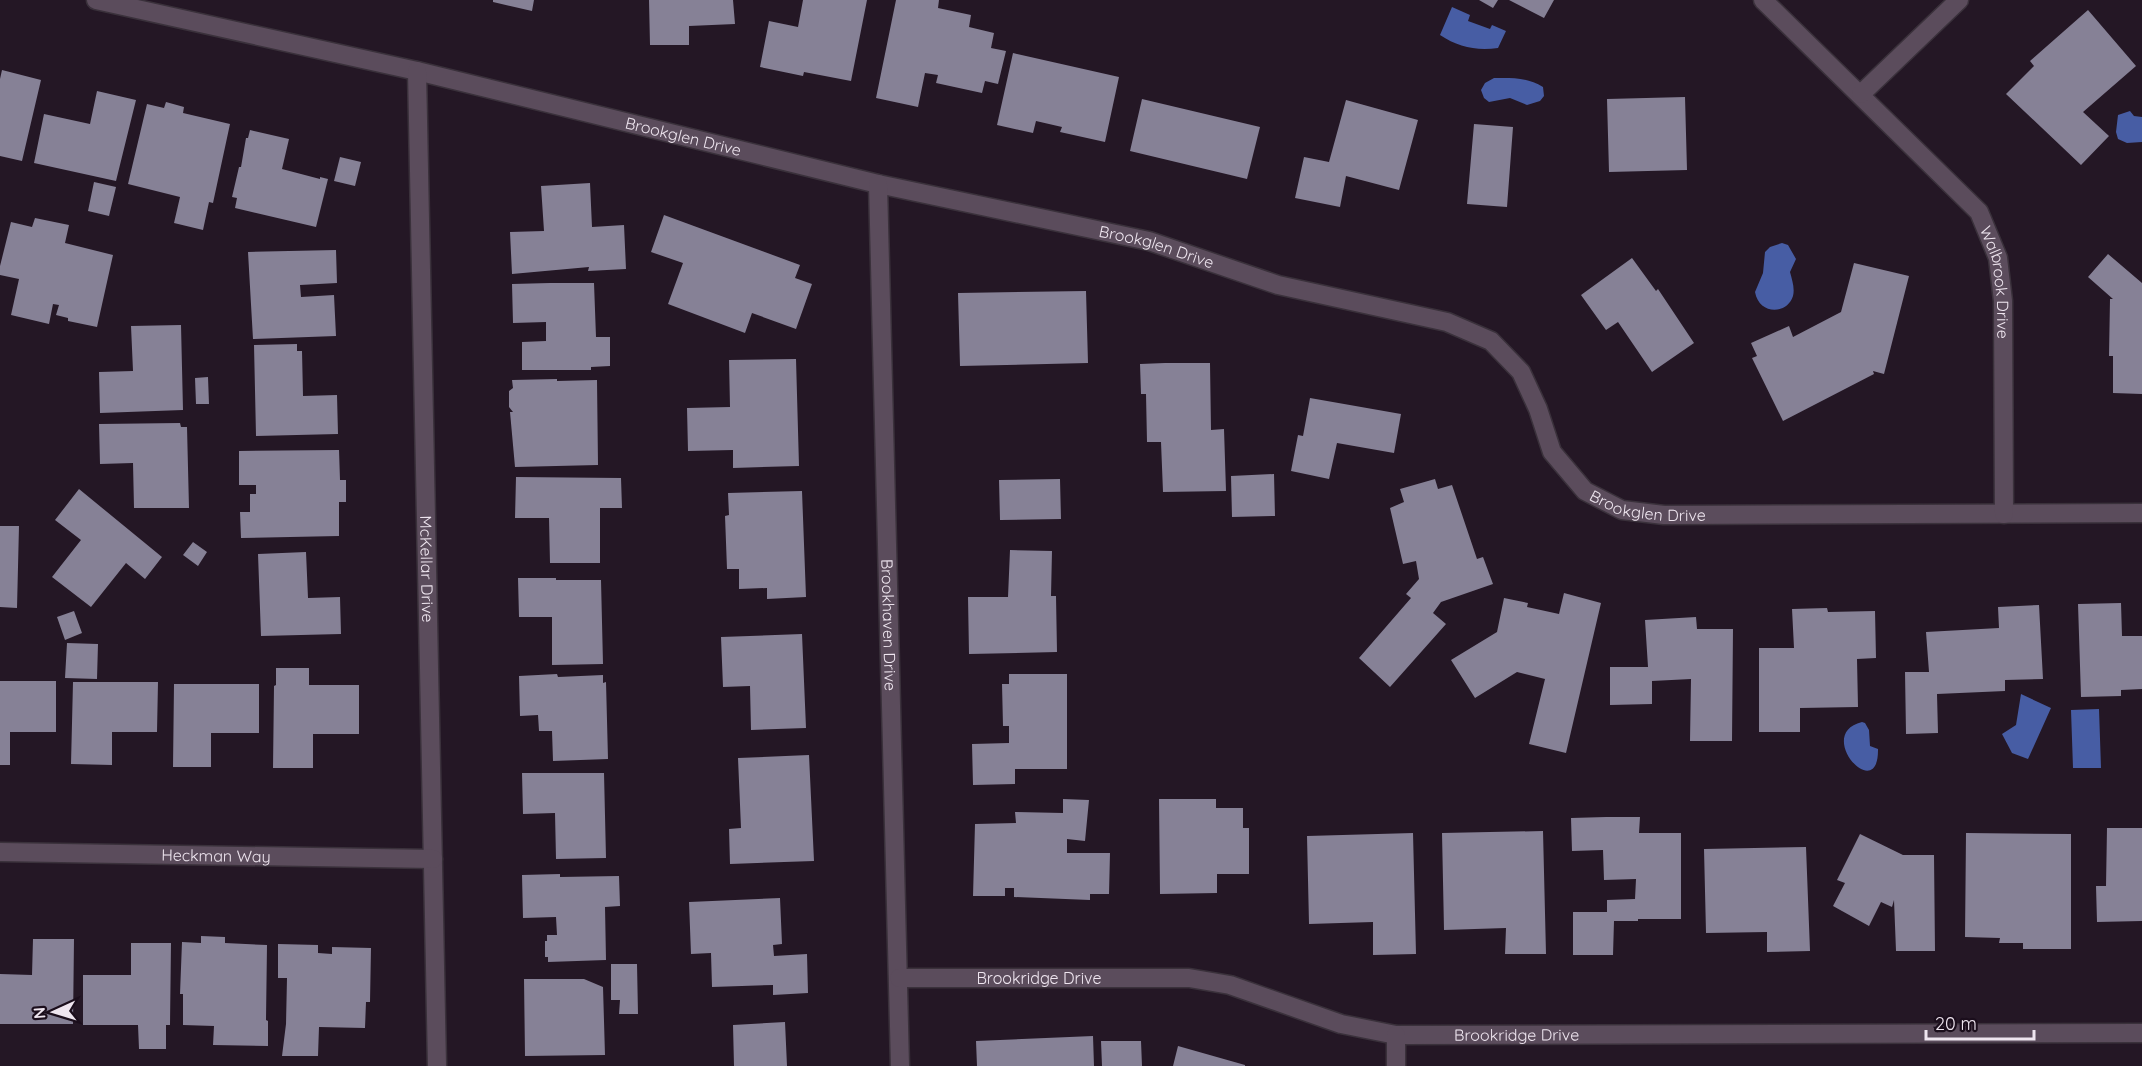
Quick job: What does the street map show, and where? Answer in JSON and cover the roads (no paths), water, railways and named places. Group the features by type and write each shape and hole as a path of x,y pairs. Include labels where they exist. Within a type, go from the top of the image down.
{"street":[{"name":"Brookglen Drive","path":"96,0 417,71 878,183 1149,241 1278,285 1447,322 1491,341 1521,372 1538,409 1552,452 1585,491 1622,510 1664,515 2142,513"},
{"name":"Walbrook Drive","path":"1763,0 1979,212 1998,258 2003,301 2004,514"},
{"path":"1861,94 1959,0"},
{"name":"McKellar Drive","path":"417,71 437,1066"},
{"name":"Brookhaven Drive","path":"878,183 900,1066"},
{"name":"Heckman Way","path":"0,852 433,860"},
{"name":"Brookridge Drive","path":"899,978 1189,978 1230,986 1341,1024 1396,1035 2142,1033"},
{"path":"1396,1035 1396,1066"}],"water":[{"path":"1452,7 1470,15 1468,21 1490,29 1492,25 1506,31 1498,48 1468,47 1454,43 1440,35"},
{"path":"1494,78 1531,81 1543,87 1544,96 1540,101 1527,105 1510,98 1489,102 1484,98 1481,90 1485,83"},
{"path":"2130,111 2134,116 2142,117 2142,142 2127,143 2118,139 2116,132 2118,115"},
{"path":"1782,243 1788,245 1796,259 1790,272 1794,293 1785,307 1773,310 1762,305 1755,292 1763,273 1765,252 1770,247"},
{"path":"2021,694 2051,708 2028,759 2012,753 2002,734 2016,725"},
{"path":"2099,709 2101,768 2073,768 2071,710"},
{"path":"1862,722 1869,730 1870,746 1878,749 1876,765 1869,771 1860,769 1852,761 1846,751 1844,739 1849,729"}]}
